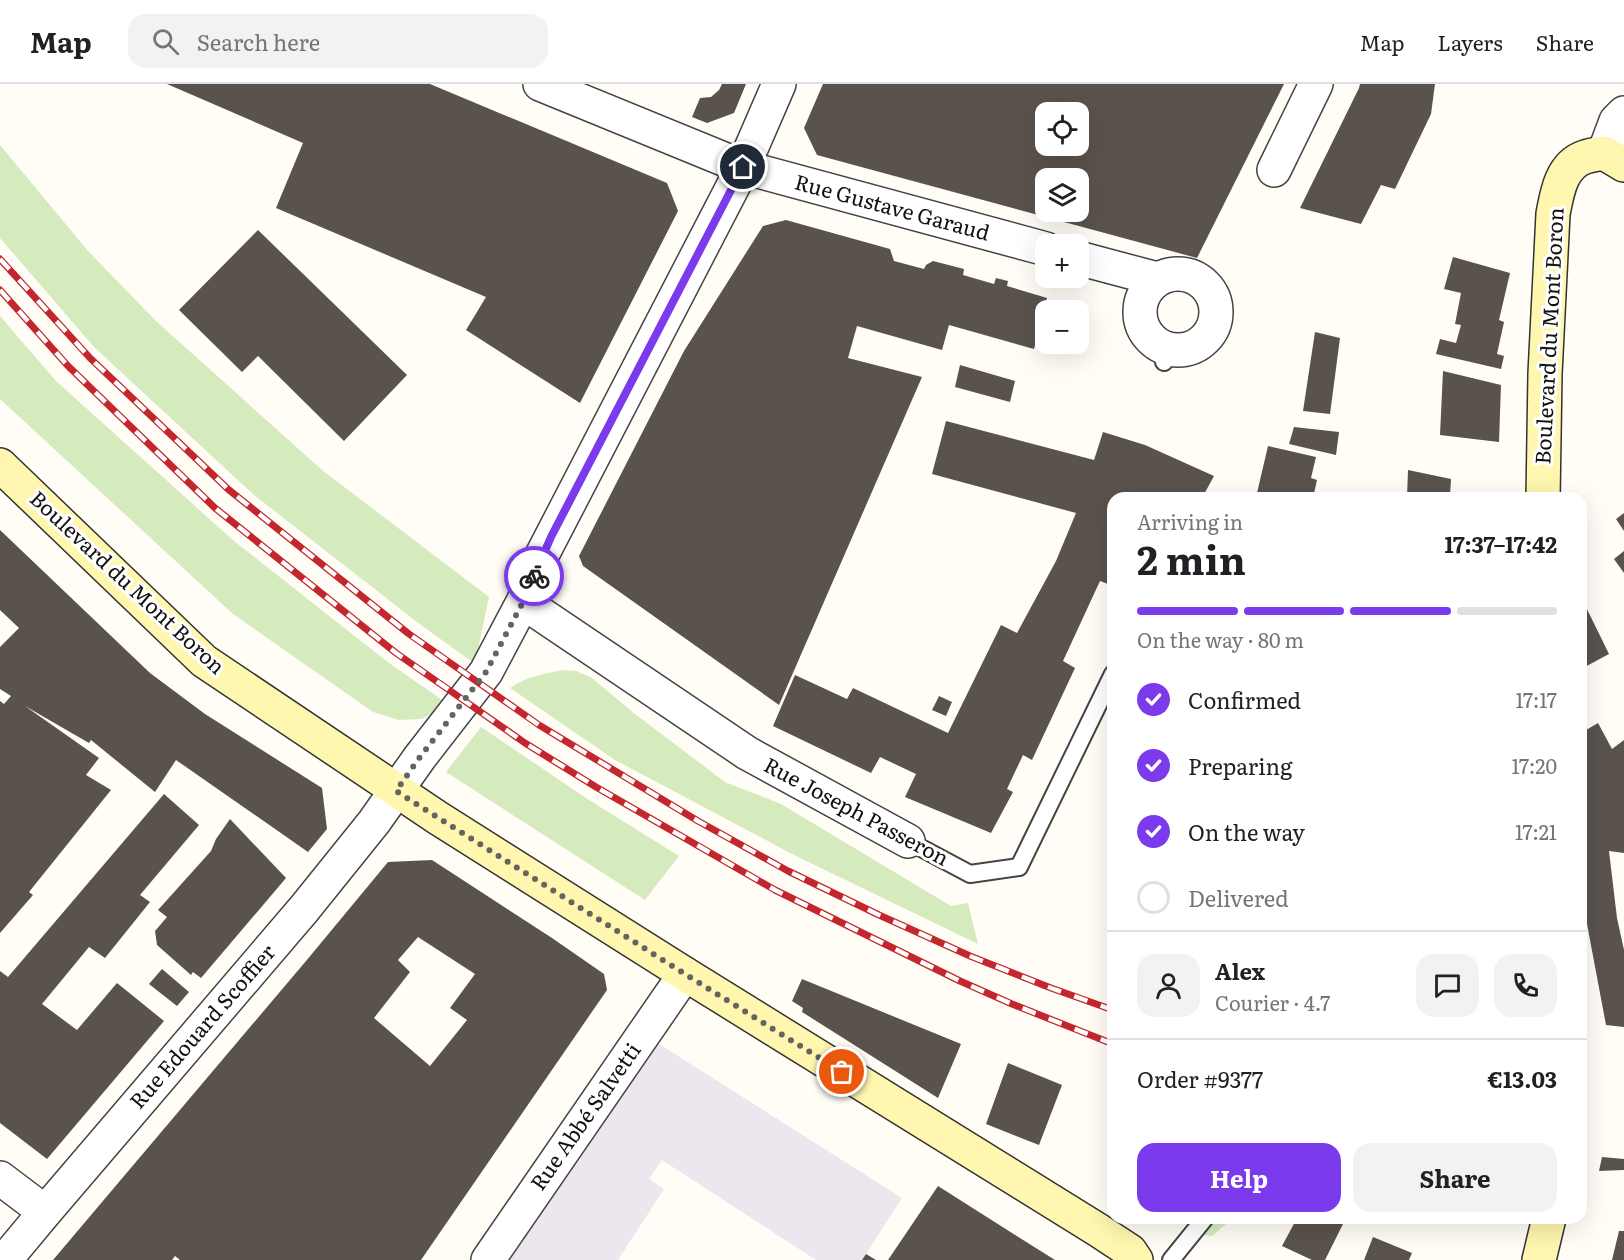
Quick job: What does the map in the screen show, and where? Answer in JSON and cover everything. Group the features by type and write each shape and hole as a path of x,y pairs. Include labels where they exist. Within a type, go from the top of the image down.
{"street":[{"name":"Rue Gustave Garaud","path":"540,84 743,167 1035,246"},
{"name":"Rue Edouard Scoffier","path":"5,1260 304,909 374,822 420,757 486,672 523,602 541,557 743,167 779,84"},
{"path":"1274,170 1316,84"},
{"path":"1614,159 1616,122 1624,113"},
{"name":"Boulevard du Mont Boron","path":"1543,492 1545,374 1553,214 1557,190 1568,168 1583,157 1614,159"},
{"path":"1089,261 1157,279 1179,273 1202,282 1214,302 1216,313 1214,325 1197,345 1165,355 1159,345 1148,336 1139,312 1141,299 1157,279"},
{"name":"Boulevard du Mont Boron","path":"0,465 204,661 396,791 685,974 1098,1230 1130,1251 1136,1260"},
{"name":"Rue Joseph Passeron","path":"523,602 747,753 908,841"},
{"name":"Rue Abbé Salvetti","path":"488,1260 685,974"},
{"path":"0,1179 45,1212"},
{"path":"1539,1260 1548,1224"}],"lane":[{"name":"Rue Joseph Passeron","path":"908,841 970,874 1019,867 1107,686"},
{"path":"1171,1260 1199,1224"}],"shaded area":[{"path":"656,1042 902,1198 862,1260 816,1260 662,1160 649,1179 664,1189 618,1260 506,1260"}],"green space":[{"path":"0,145 88,251 156,321 322,470 489,597 475,664 417,622 254,495 94,347 0,238"},
{"path":"0,316 56,381 234,541 389,663 448,704 422,719 399,720 373,712 233,614 0,399"},
{"path":"562,670 576,671 592,678 635,714 725,782 781,804 951,906 968,903 978,944 796,856 615,760 510,688 528,679"},
{"path":"481,727 589,800 679,856 645,900 446,772"},
{"path":"1226,1224 1212,1236 1192,1233 1189,1225"}],"building":[{"path":"167,84 430,84 667,183 678,211 580,403 466,330 486,297 276,208 303,143"},
{"path":"722,84 746,84 734,113 707,123 692,117 700,98 711,97"},
{"path":"823,84 1284,84 1197,258 1064,222 1089,222 1089,168 1035,168 1035,214 817,155 804,128"},
{"path":"1360,84 1435,84 1431,114 1395,189 1381,185 1361,224 1300,208"},
{"path":"786,220 890,249 894,261 924,269 933,261 964,269 963,275 994,284 996,278 1008,281 1007,286 1047,298 1046,300 1035,300 1034,349 949,325 942,350 857,326 848,358 922,377 779,705 583,566 579,556 684,351 763,226"},
{"path":"258,230 407,375 344,441 258,356 242,372 179,310"},
{"path":"1453,257 1510,273 1499,320 1504,322 1497,354 1504,356 1501,369 1436,354 1440,339 1456,343 1461,325 1455,324 1461,293 1444,289"},
{"path":"1315,332 1340,338 1330,414 1303,411"},
{"path":"960,365 1015,381 1010,402 955,387"},
{"path":"1443,371 1501,385 1499,442 1440,435"},
{"path":"946,421 1094,460 1103,432 1145,445 1214,476 1205,492 1107,492 1107,584 1100,581 1063,661 1075,668 1032,760 1023,755 1007,789 1013,792 991,833 905,797 916,774 880,757 871,773 773,726 795,675 847,699 853,688 948,733 1001,625 1017,633 1056,561 1076,513 932,474"},
{"path":"1294,427 1339,432 1336,455 1289,444"},
{"path":"1268,446 1316,457 1311,478 1317,480 1314,492 1257,492"},
{"path":"1408,470 1451,479 1450,492 1407,492"},
{"path":"1624,513 1624,531 1616,519"},
{"path":"0,530 150,673 205,714 322,788 327,829 308,852 176,760 155,792 91,740 89,743 25,706 99,758 86,775 111,790 29,892 33,895 0,933 0,701 4,704 11,696 0,689 0,647 19,628 0,610"},
{"path":"1624,551 1624,573 1614,559"},
{"path":"1587,609 1609,654 1587,666"},
{"path":"939,696 952,702 946,716 932,710"},
{"path":"1598,723 1612,749 1624,740 1624,853 1609,851 1617,918 1624,950 1624,1027 1606,1025 1587,924 1587,729"},
{"path":"164,794 199,825 140,895 150,902 105,958 89,947 42,1004 77,1030 117,983 164,1021 47,1159 0,1123 0,971 8,977"},
{"path":"230,819 286,878 201,978 193,972 191,975 157,945 155,931 167,917 158,910 211,851 216,839"},
{"path":"432,860 604,974 607,990 421,1260 180,1260 175,1256 172,1260 53,1260 306,961 388,862","holes":["418,937 475,974 450,1008 467,1020 430,1066 374,1018 410,972 398,960"]},
{"path":"162,969 189,992 177,1006 149,984"},
{"path":"802,979 961,1044 938,1098 802,1012 803,1008 792,1001"},
{"path":"1008,1063 1062,1085 1039,1145 986,1124"},
{"path":"1602,1157 1624,1159 1624,1170 1599,1171"},
{"path":"938,1186 1012,1233 1055,1260 888,1260"},
{"path":"1294,1224 1343,1224 1325,1260 1312,1260 1282,1246"},
{"path":"1619,1231 1624,1231 1624,1260 1612,1260"},
{"path":"1373,1237 1412,1253 1409,1260 1364,1260"},
{"path":"866,1254 876,1260 862,1260"}],"railway":[{"path":"0,259 90,358 229,490 409,634 539,725 698,821 788,871 970,956 1107,1008"},
{"path":"0,290 68,366 215,508 396,653 525,743 596,787 775,890 960,981 1107,1042"}],"way so far":[{"path":"534,576 486,672 396,791 842,1072"}],"route":[{"path":"534,576 551,537 743,167"}]}
